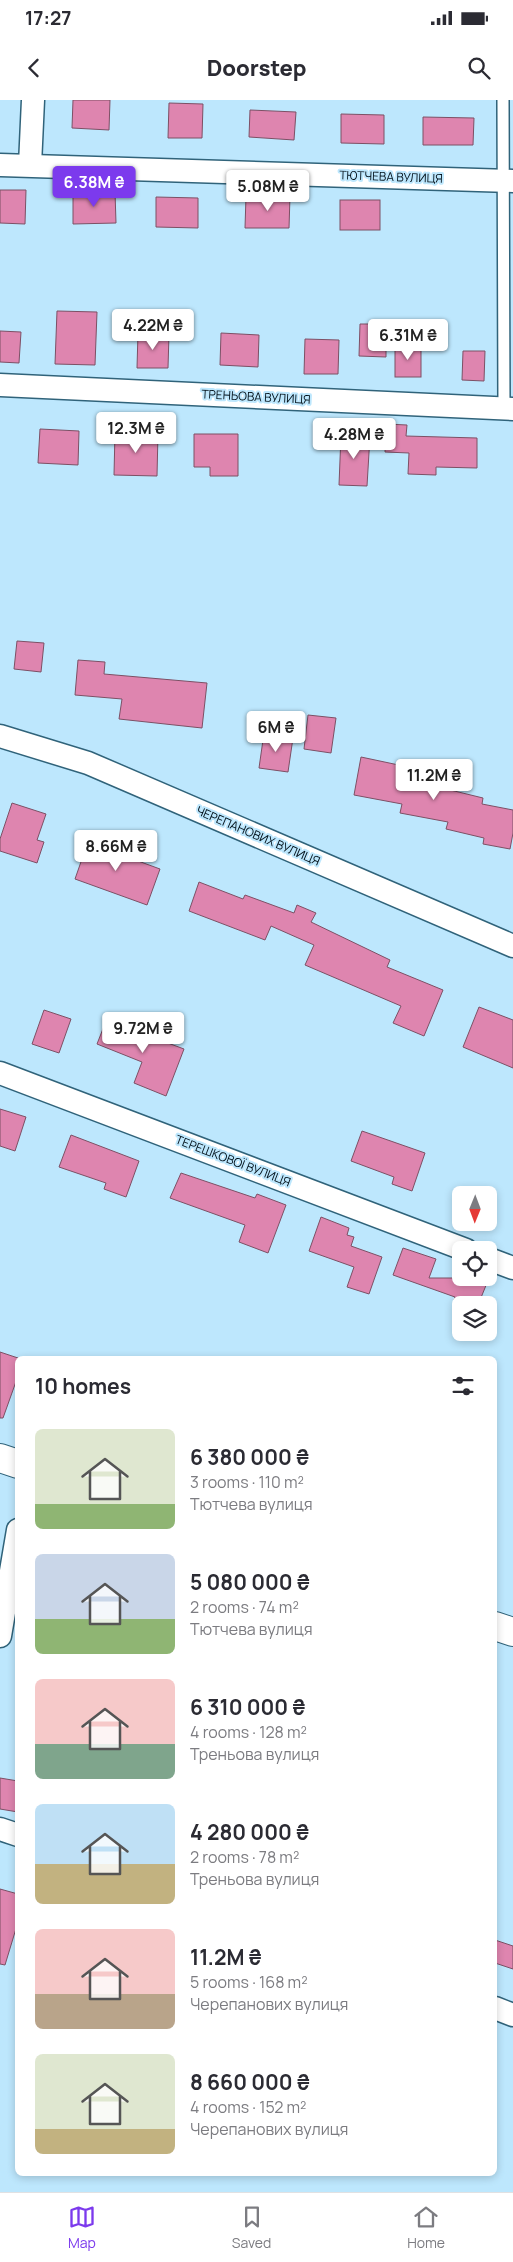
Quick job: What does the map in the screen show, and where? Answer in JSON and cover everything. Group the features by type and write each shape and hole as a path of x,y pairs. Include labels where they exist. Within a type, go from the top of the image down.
{"street":[{"path":"30,165 33,100"},
{"name":"ТЮТЧЕВА ВУЛИЦЯ","path":"0,165 509,180"},
{"name":"ТРЕНЬОВА ВУЛИЦЯ","path":"0,386 508,409"},
{"name":"ЧЕРЕПАНОВИХ ВУЛИЦЯ","path":"0,736 88,763 513,946"},
{"name":"ТЕРЕШКОВОЇ ВУЛИЦЯ","path":"0,1073 452,1245"},
{"path":"497,1262 513,1268"},
{"path":"0,1458 15,1463"},
{"path":"0,1636 15,1548"},
{"path":"497,1627 513,1632"},
{"path":"0,1829 15,1834"},
{"path":"497,2009 513,2015"}],"lane":[{"path":"503,100 509,180 508,409"}],"building":[{"path":"73,100 110,100 109,130 72,128"},
{"path":"169,103 203,104 202,138 168,138"},
{"path":"250,110 296,112 294,140 249,137"},
{"path":"341,114 384,115 384,144 341,143"},
{"path":"423,117 474,118 473,145 423,145"},
{"path":"0,190 26,190 25,224 0,223"},
{"path":"73,192 115,192 116,223 73,224"},
{"path":"246,196 290,196 289,228 245,228"},
{"path":"156,197 198,198 198,228 156,227"},
{"path":"340,200 380,200 380,230 340,230"},
{"path":"57,311 97,312 95,365 55,364"},
{"path":"360,324 386,324 386,357 359,356"},
{"path":"0,331 21,332 19,363 0,362"},
{"path":"138,333 169,334 168,368 137,368"},
{"path":"221,333 259,335 258,367 220,365"},
{"path":"305,339 339,340 338,374 304,374"},
{"path":"395,345 421,345 421,377 395,377"},
{"path":"463,351 485,351 484,381 462,380"},
{"path":"386,424 407,425 406,436 477,438 477,468 436,467 436,475 408,474 409,453 385,452"},
{"path":"40,429 79,431 78,465 38,463"},
{"path":"115,432 158,433 157,476 114,475"},
{"path":"194,434 238,434 238,476 210,476 210,467 194,467"},
{"path":"341,435 370,436 367,486 339,485"},
{"path":"17,641 44,643 41,672 14,669"},
{"path":"78,660 105,662 104,674 207,683 202,728 119,719 122,699 75,695"},
{"path":"308,715 336,718 331,753 304,749"},
{"path":"264,733 293,738 288,772 259,768"},
{"path":"361,757 441,774 438,787 483,798 482,804 513,810 513,833 510,849 483,844 484,838 446,829 448,822 400,813 402,804 354,795"},
{"path":"12,803 46,814 37,840 44,842 37,863 0,851 0,839"},
{"path":"90,836 121,847 119,854 160,869 147,905 75,879"},
{"path":"199,882 243,899 245,895 294,913 297,905 316,913 311,922 390,960 387,967 443,990 424,1036 393,1023 401,1006 305,965 314,945 271,926 265,940 189,911"},
{"path":"479,1007 513,1020 513,1068 463,1047"},
{"path":"44,1010 71,1019 59,1053 32,1044"},
{"path":"108,1016 134,1026 133,1030 184,1049 166,1096 134,1083 142,1062 97,1044"},
{"path":"0,1109 26,1117 15,1151 0,1146"},
{"path":"362,1131 425,1153 412,1191 392,1184 394,1177 351,1161"},
{"path":"71,1135 139,1161 126,1197 104,1189 106,1183 59,1167"},
{"path":"181,1173 255,1198 257,1194 286,1205 268,1253 239,1242 245,1225 170,1198"},
{"path":"321,1217 349,1228 347,1235 354,1237 351,1246 382,1257 369,1294 347,1287 354,1267 309,1251"},
{"path":"403,1248 436,1259 429,1278 452,1278 452,1286 486,1286 482,1296 452,1296 393,1275"},
{"path":"0,1352 15,1357 15,1384 3,1418 0,1418"},
{"path":"0,1778 15,1780 15,1812 0,1809"},
{"path":"0,1889 15,1893 15,1932 5,1965 0,1964"},
{"path":"497,1941 513,1946 513,1969 497,1964"}]}
